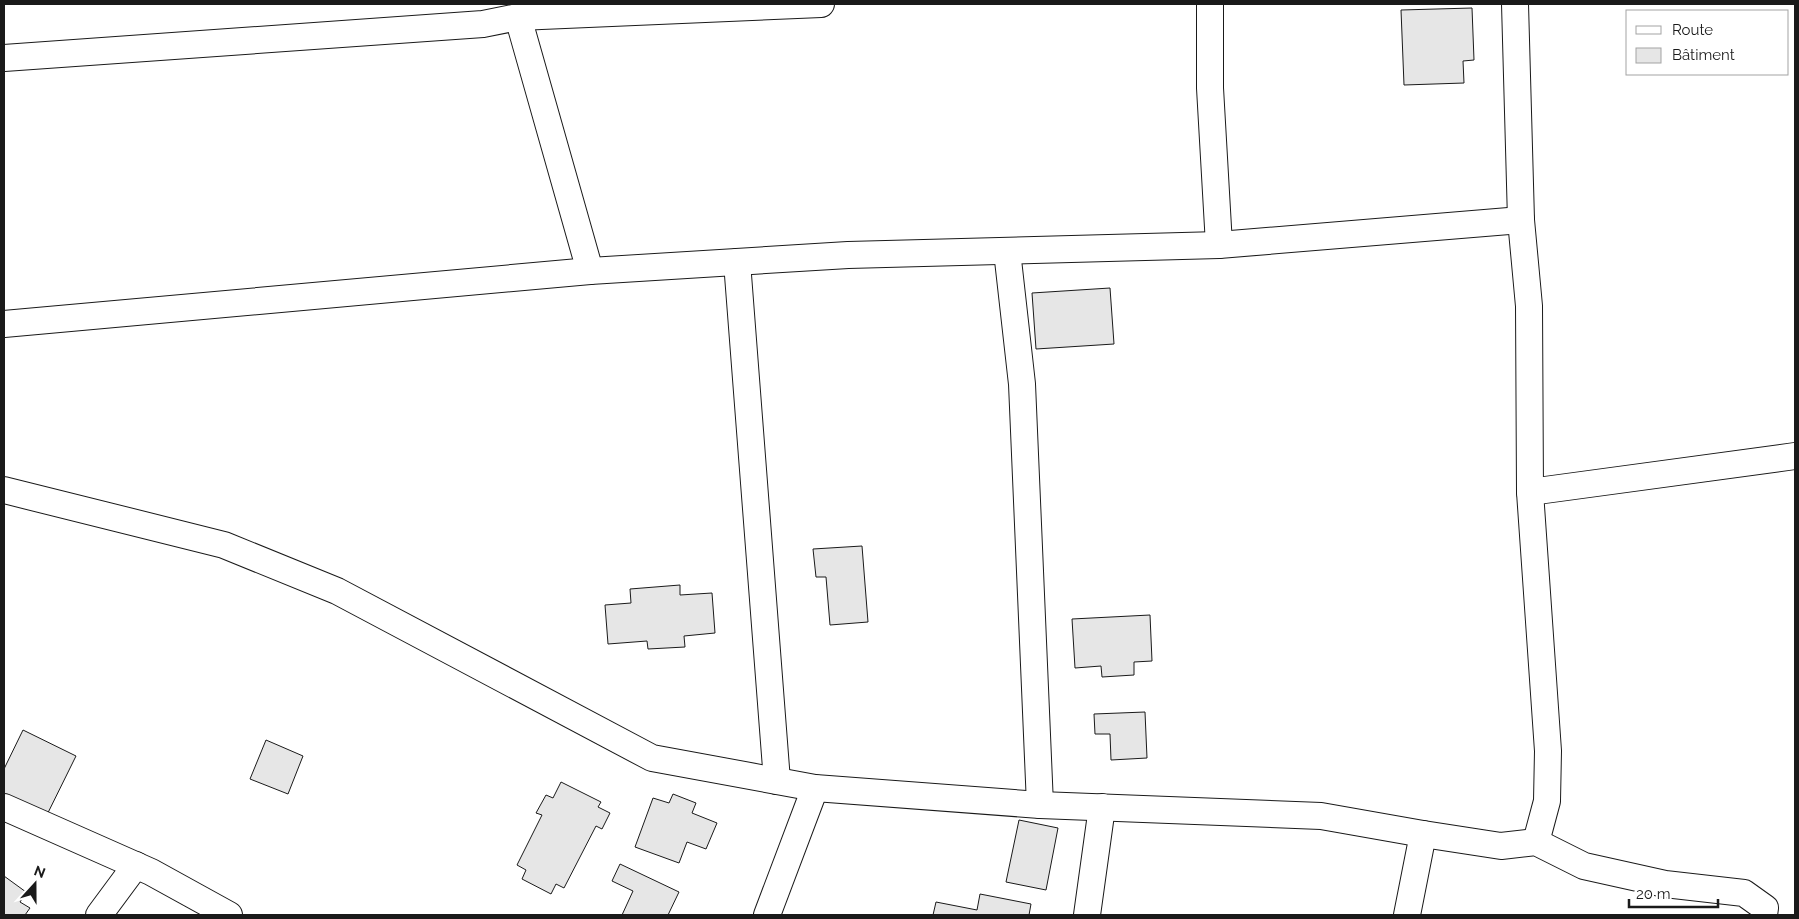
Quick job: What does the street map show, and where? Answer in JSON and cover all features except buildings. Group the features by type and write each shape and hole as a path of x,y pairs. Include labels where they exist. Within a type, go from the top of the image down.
{"street":[{"path":"4,58 483,24 518,17 596,9 821,4"},
{"path":"1210,4 1210,88 1219,246"},
{"path":"1516,4 1521,220 1529,306 1530,492 1548,751 1547,801 1536,842"},
{"path":"518,17 590,271"},
{"path":"4,324 590,271 848,255 1219,246 1521,220"},
{"path":"1008,251 1022,384 1040,805"},
{"path":"737,262 777,781"},
{"path":"1530,492 1795,456"},
{"path":"4,490 224,545 337,591 652,758 815,788 1040,805 1321,816 1501,846 1536,842 1584,866 1665,884 1744,892 1765,908 1764,915"},
{"path":"767,915 815,788"},
{"path":"1087,915 1102,807"},
{"path":"4,808 136,865 229,915"},
{"path":"1407,915 1423,834"},
{"path":"99,915 136,865"}]}
